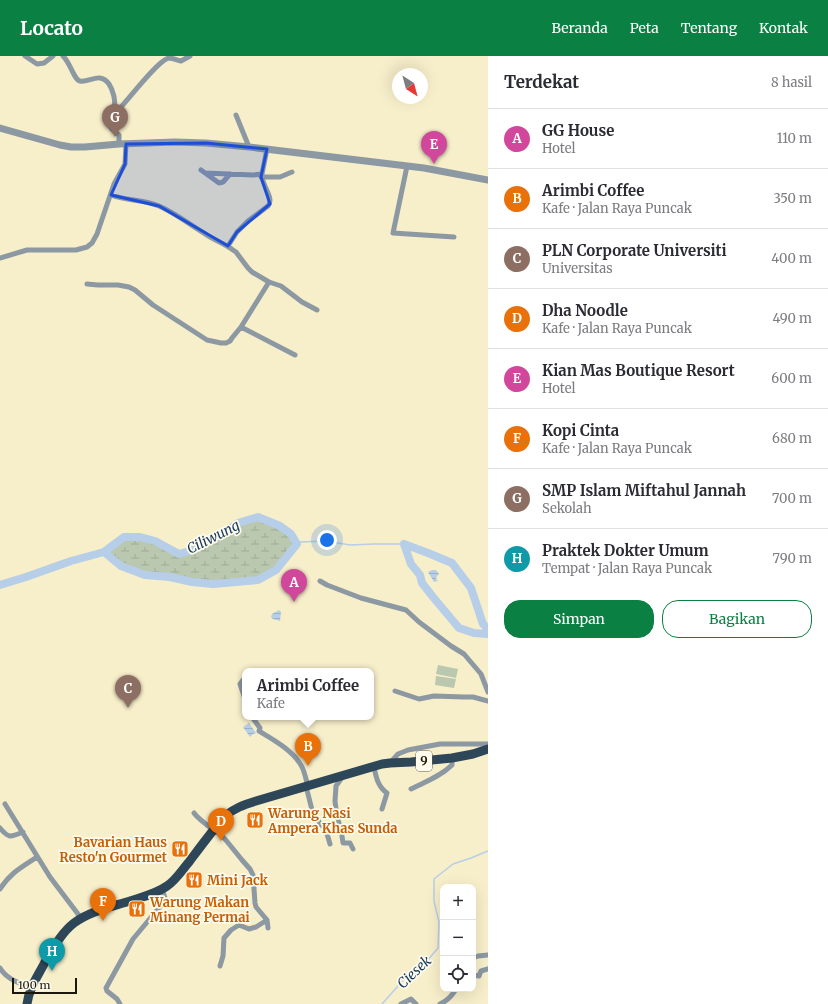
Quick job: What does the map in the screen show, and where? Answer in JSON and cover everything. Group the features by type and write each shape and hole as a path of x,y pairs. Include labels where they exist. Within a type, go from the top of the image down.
{"highway":[{"name":"9","path":"27,1004 31,988 47,959 61,937 72,925 81,918 96,911 146,896 168,885 180,873 213,830 233,809 344,775 390,763 452,758 473,754 488,749"}],"street":[{"path":"25,56 37,64 44,63 53,56"},
{"path":"0,258 27,250 76,250 87,247 92,243 98,234 116,180 125,164 119,134 110,126 110,117 115,108 115,101 110,87 104,80 96,78 81,81 78,80 63,56"},
{"path":"113,111 118,110 165,59 172,57 181,61 190,56"},
{"path":"236,115 248,147"},
{"path":"0,128 71,147 85,148 122,144 175,142 206,143 424,168 488,180"},
{"path":"228,246 237,232 248,221 270,204 270,199 261,175 267,149"},
{"path":"407,166 393,233 454,237"},
{"path":"230,174 220,184 203,171 261,175 280,178 292,172"},
{"path":"111,194 150,203 176,215 236,252 249,270 268,282 279,285 302,302 317,310"},
{"path":"88,284 129,286 207,340 218,343 226,343 230,341 241,327 268,282"},
{"path":"241,327 295,355"},
{"path":"320,581 361,598 406,610 432,632 464,654 481,674 488,692"},
{"path":"395,691 419,699 434,696 473,697 488,701"},
{"path":"254,720 260,728 259,731 280,744 295,758 302,768 313,814 321,825 326,827 330,844"},
{"path":"390,763 398,754 408,750 440,744 488,744"},
{"path":"411,789 437,776 447,769 452,765 452,758"},
{"path":"374,767 378,784 387,793 382,809"},
{"path":"344,775 336,786 335,801 343,843 350,843 353,849"},
{"path":"5,804 50,877 81,918"},
{"path":"194,813 225,839 250,869 253,874 256,907 267,920 268,928"},
{"path":"0,828 10,837 23,832"},
{"path":"0,889 5,881 19,868 37,856"},
{"path":"0,877 5,881"},
{"path":"120,1004 117,999 107,991 106,988 133,938 163,903 165,898 162,889"},
{"path":"220,966 223,956 225,936 239,925 249,929 267,920"},
{"path":"476,957 488,955"},
{"path":"0,968 7,976 31,988"},
{"path":"476,976 478,976 483,970 488,968"},
{"path":"440,1004 450,998 454,992"},
{"path":"402,1004 411,1000 416,1004"}],"highlighted area":[{"path":"206,143 267,149 261,177 270,204 237,232 228,246 159,206 111,195 125,164 126,144"}],"green space":[{"path":"258,517 280,526 291,534 297,544 276,570 258,580 213,584 192,582 170,577 145,575 121,566 104,552 124,537 140,537 155,541 179,553 193,550 238,523"},
{"path":"438,665 458,669 456,678 436,674"},
{"path":"436,676 456,679 454,688 435,685"}],"water":[{"path":"436,570 439,574 436,579 438,581 434,582 428,572"},
{"path":"279,610 281,612 280,621 271,617 272,614"},
{"path":"249,723 256,733 250,737 243,727"}],"waterway":[{"name":"Ciliwung","path":"0,585 71,561 104,552 124,537 140,537 155,541 179,554 193,550 238,523 258,517 280,526 291,534 297,544 276,570 258,580 213,584 192,582 170,577 145,575 121,566 104,552"},
{"name":"Ciliwung","path":"297,544 301,542 325,541 350,545 404,544"},
{"path":"404,544 411,564 420,575 422,583 459,628 474,633 488,634"},
{"path":"404,544 452,563 471,588 483,624 488,629"},
{"name":"Ciesek","path":"382,1004 406,977 421,968 438,948 439,922 434,901 434,879 453,864 488,851"}],"place":[{"name":"SMP Islam Miftahul Jannah","path":"115,137"},
{"name":"Kian Mas Boutique Resort","path":"434,164"},
{"name":"GG House","path":"294,602"},
{"name":"PLN Corporate Universiti","path":"128,708"},
{"name":"Arimbi Coffee","path":"308,766"},
{"name":"Warung Nasi Ampera Khas Sunda","path":"255,820"},
{"name":"Dha Noodle","path":"221,841"},
{"name":"Bavarian Haus Resto'n Gourmet","path":"180,849"},
{"name":"Mini Jack","path":"194,880"},
{"name":"Warung Makan Minang Permai","path":"137,909"},
{"name":"Kopi Cinta","path":"103,921"},
{"name":"Praktek Dokter Umum","path":"52,971"}]}
